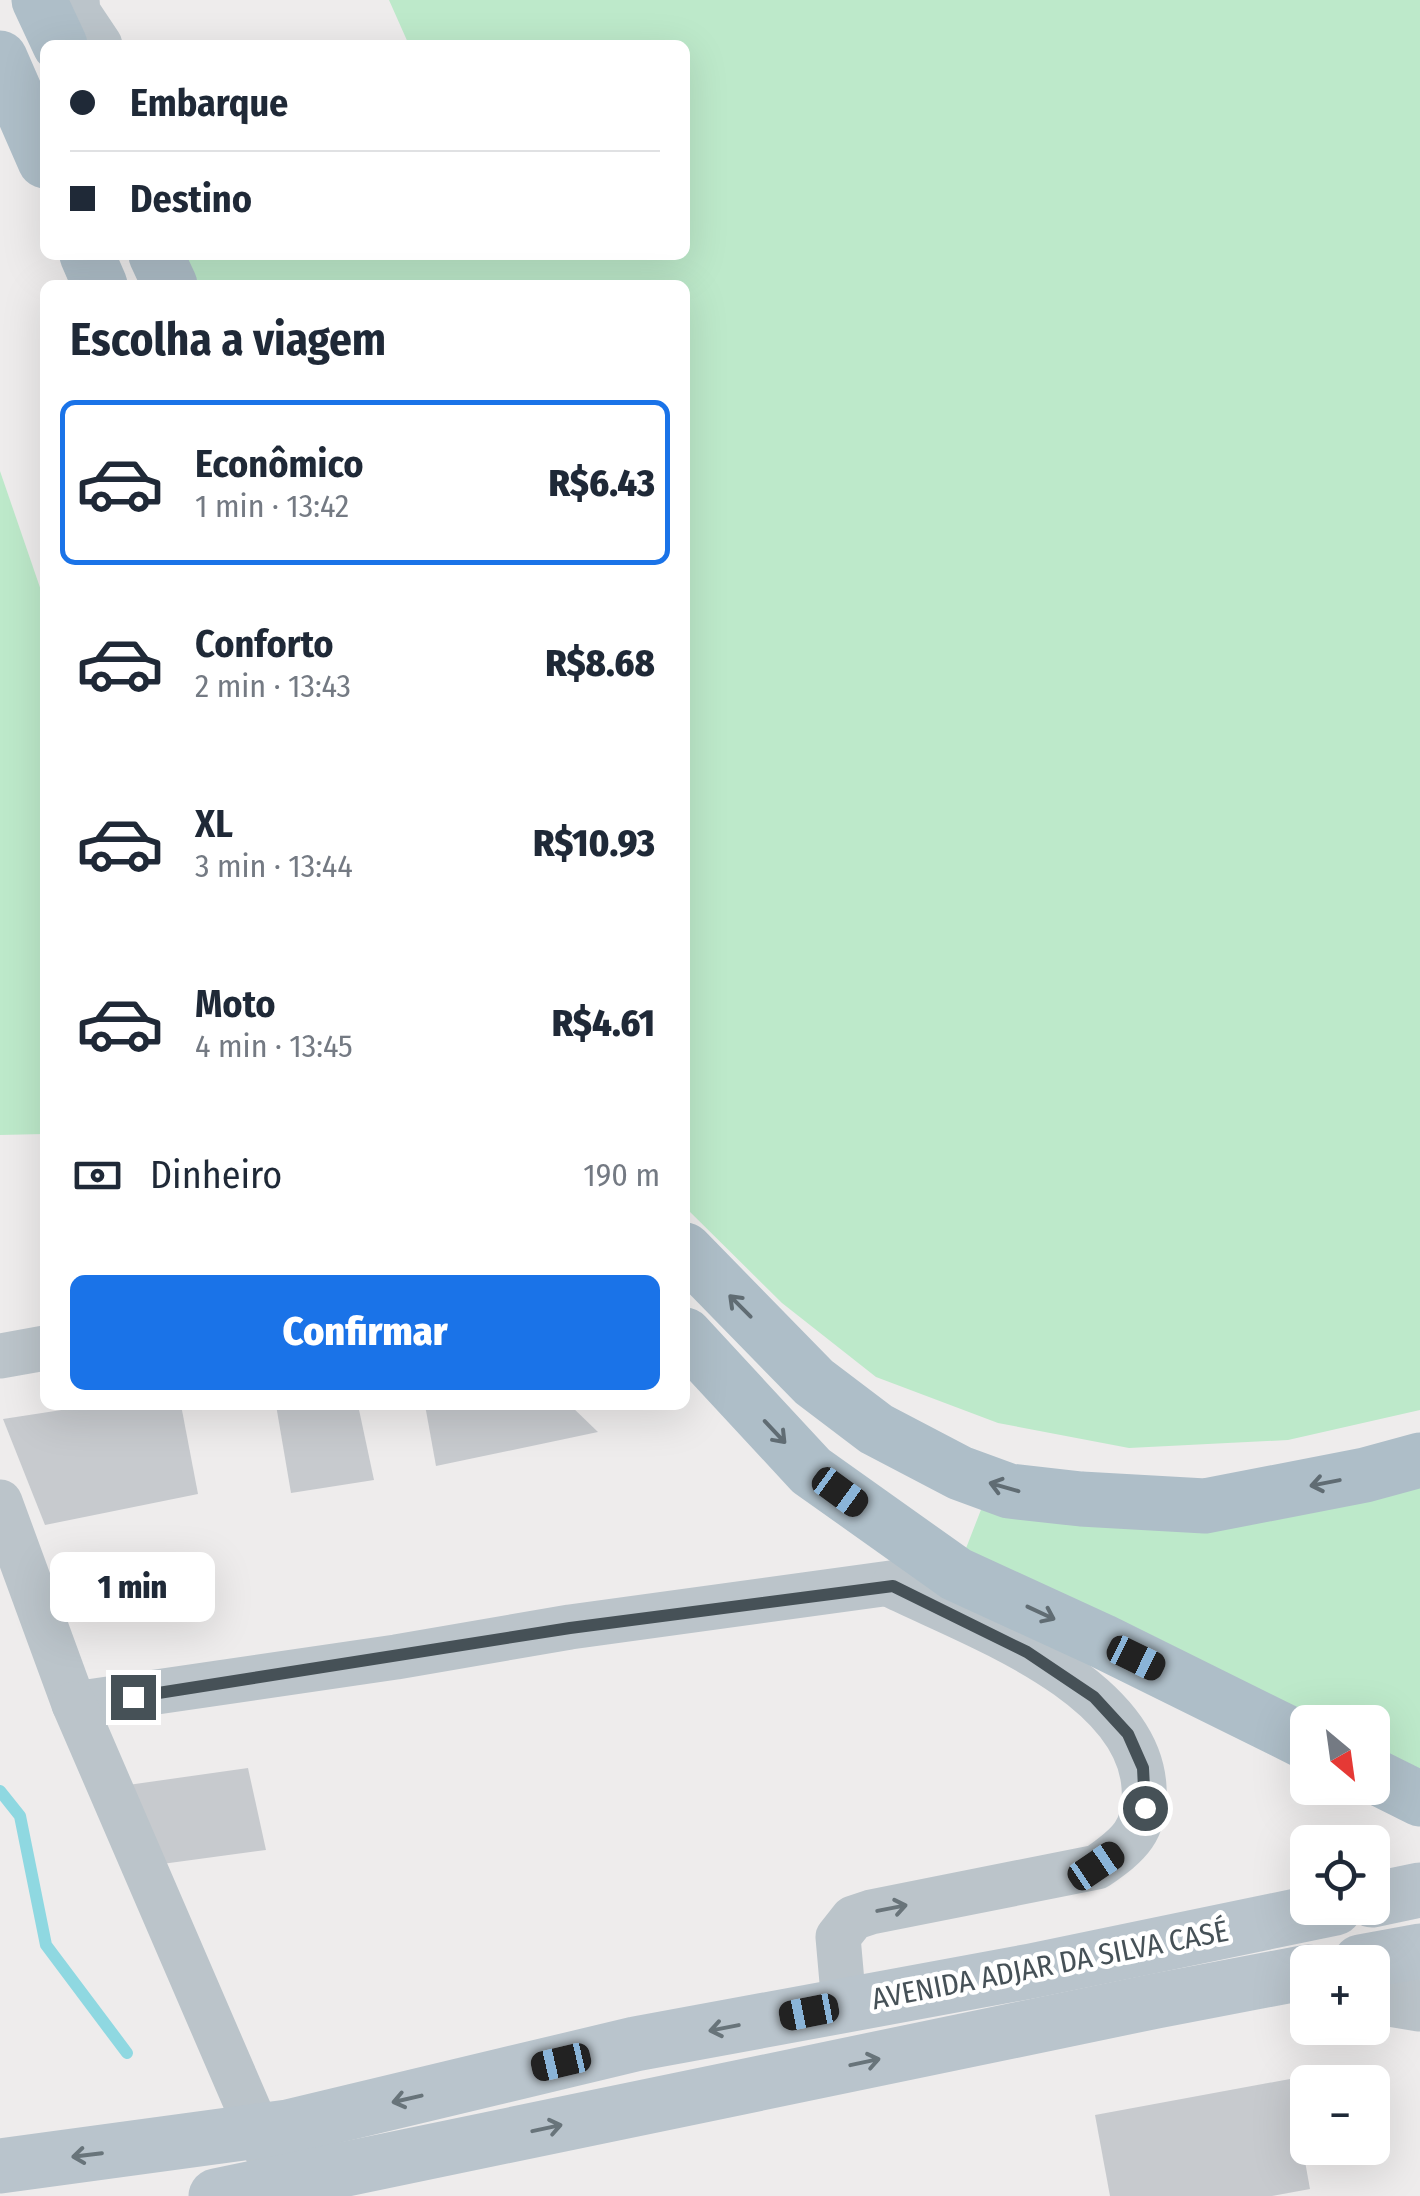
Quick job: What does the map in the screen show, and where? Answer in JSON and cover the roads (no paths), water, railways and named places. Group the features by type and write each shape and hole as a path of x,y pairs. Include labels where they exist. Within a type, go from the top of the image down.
{"main road":[{"path":"0,58 40,149"},
{"path":"690,1255 814,1382 876,1429 960,1473 1010,1490 1081,1499 1205,1506 1365,1475 1420,1460"},
{"path":"690,1340 811,1471 956,1574 1290,1734"},
{"path":"1390,1784 1420,1799"},
{"path":"1390,1896 1420,1890"},
{"name":"AVENIDA ADJAR DA SILVA CASÉ","path":"0,2166 260,2132 636,2044 1050,1967 1290,1917"},
{"path":"1390,1956 1420,1951"},
{"name":"AVENIDA ADJAR DA SILVA CASÉ","path":"216,2196 282,2190 1290,1975"}],"street":[{"path":"0,1356 40,1349"},
{"path":"0,1502 74,1704 282,2190"},
{"path":"74,1704 956,1574"},
{"path":"844,2005 838,1937 853,1918 1096,1866 1128,1846 1145,1808 1143,1768 1128,1734 1094,1697 1027,1652 893,1586"},
{"path":"1156,2001 1290,1997"},
{"path":"1390,1999 1420,2004"}],"waterway":[{"path":"0,1791 20,1816 46,1945 127,2053"}]}
